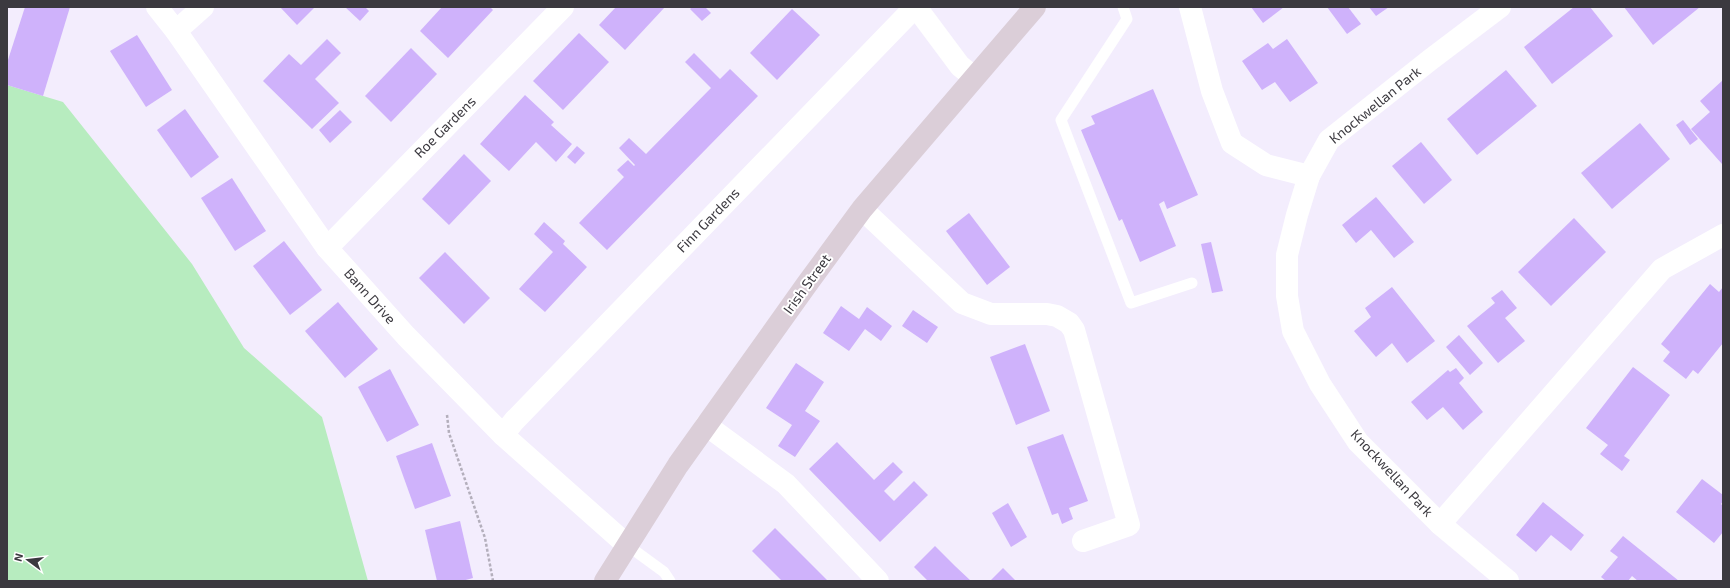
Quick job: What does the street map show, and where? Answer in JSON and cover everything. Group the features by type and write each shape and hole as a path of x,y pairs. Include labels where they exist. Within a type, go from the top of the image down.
{"main road":[{"name":"Irish Street","path":"605,581 678,465 862,210 1035,7"}],"street":[{"name":"Bann Drive","path":"157,7 176,31 327,248 401,330 503,435 628,545"},
{"path":"176,31 203,7"},
{"name":"Roe Gardens","path":"327,248 563,7"},
{"path":"916,7 960,66 974,77"},
{"name":"Finn Gardens","path":"503,435 514,421 916,7"},
{"path":"1190,7 1212,91 1232,143 1266,165 1309,176"},
{"name":"Knockwellan Park","path":"1500,7 1329,140 1309,176 1297,215 1287,255 1287,296 1293,331 1320,384 1358,442 1440,524 1508,581"},
{"path":"862,210 962,303 991,314 1047,314 1058,316 1069,323 1074,330 1129,525 1083,541"},
{"path":"1440,524 1662,269 1723,235"},
{"path":"706,425 786,484 878,581"}],"lane":[{"path":"1123,7 1127,19 1061,120 1131,303 1192,283"},
{"path":"628,545 664,572 670,581"}],"path":[{"path":"441,371 449,433 485,538 493,581"}],"green space":[{"path":"7,85 63,102 192,264 244,348 322,417 368,581 7,581"}],"building":[{"path":"25,7 70,7 43,96 7,85 7,63"},
{"path":"280,7 315,7 297,25"},
{"path":"345,7 365,7 369,11 360,21"},
{"path":"442,7 490,7 493,10 448,58 420,31"},
{"path":"616,7 665,7 625,50 599,25"},
{"path":"692,7 705,7 711,13 702,21 690,9"},
{"path":"1251,7 1284,7 1263,23"},
{"path":"1327,7 1348,7 1361,24 1347,34"},
{"path":"1369,7 1389,7 1376,16"},
{"path":"1574,7 1590,7 1613,36 1552,84 1524,47"},
{"path":"1624,7 1700,7 1653,45"},
{"path":"792,9 820,35 777,80 750,53"},
{"path":"579,33 609,62 563,110 533,81"},
{"path":"137,35 172,90 146,107 110,51"},
{"path":"327,39 341,53 315,79 339,103 312,129 263,81 289,54 301,65"},
{"path":"1287,39 1318,83 1290,102 1275,82 1262,90 1242,61 1268,43 1273,49"},
{"path":"411,48 437,74 391,122 365,96"},
{"path":"694,53 720,79 730,69 758,96 607,250 579,223 624,177 617,170 628,160 634,166 635,165 619,148 629,138 646,154 711,88 685,62"},
{"path":"1506,70 1537,106 1477,155 1447,119"},
{"path":"1723,80 1722,164 1691,129 1710,112 1700,101"},
{"path":"1153,89 1198,195 1167,209 1164,201 1159,204 1176,246 1140,262 1122,219 1119,221 1081,130 1095,124 1091,116"},
{"path":"525,95 554,122 551,125 572,144 556,162 536,142 509,171 480,144"},
{"path":"185,109 219,157 191,178 157,130"},
{"path":"340,110 352,122 330,143 319,130"},
{"path":"1683,120 1698,139 1690,145 1676,125"},
{"path":"1640,123 1670,159 1612,209 1581,173"},
{"path":"1421,142 1452,180 1424,204 1392,166"},
{"path":"577,146 585,153 575,164 567,157"},
{"path":"464,154 491,181 449,225 422,199"},
{"path":"232,178 266,231 235,251 201,198"},
{"path":"1376,197 1414,242 1394,258 1371,230 1356,243 1342,225"},
{"path":"969,213 1010,267 987,285 946,231"},
{"path":"1574,218 1606,252 1551,306 1518,272"},
{"path":"544,222 565,241 563,244 587,267 545,312 519,289 553,252 534,234"},
{"path":"284,241 322,290 290,315 253,266"},
{"path":"1211,242 1223,291 1212,293 1201,244"},
{"path":"445,252 490,298 464,324 419,278"},
{"path":"1710,284 1719,292 1723,287 1723,343 1698,374 1693,370 1686,379 1663,361 1670,352 1661,344"},
{"path":"1392,287 1435,341 1407,363 1392,343 1376,357 1354,331 1371,317 1365,308"},
{"path":"1502,290 1517,308 1505,318 1525,341 1498,363 1467,326 1495,303 1491,298"},
{"path":"338,302 378,349 345,378 305,331"},
{"path":"841,306 859,319 867,307 892,326 881,341 865,329 849,351 823,333"},
{"path":"913,310 938,327 927,343 902,326"},
{"path":"1459,335 1483,363 1470,375 1446,347"},
{"path":"1025,344 1050,411 1016,425 990,357"},
{"path":"796,363 824,382 805,411 820,421 795,457 778,446 792,425 766,408"},
{"path":"1633,367 1670,395 1624,456 1630,460 1622,471 1600,454 1608,445 1586,428"},
{"path":"1456,368 1464,378 1459,383 1483,412 1463,430 1443,407 1427,420 1411,402 1448,370 1450,372"},
{"path":"390,369 419,425 387,442 358,387"},
{"path":"1063,434 1088,501 1069,508 1073,519 1062,524 1058,513 1052,515 1027,447"},
{"path":"837,442 874,480 893,462 903,472 884,491 894,501 914,481 928,495 880,542 809,469"},
{"path":"432,443 451,496 415,509 396,456"},
{"path":"1702,479 1723,495 1723,501 1721,504 1723,506 1723,532 1714,543 1676,512"},
{"path":"1543,502 1584,535 1571,551 1551,535 1536,552 1516,535"},
{"path":"1008,503 1027,537 1011,547 992,513"},
{"path":"460,521 473,578 462,581 437,581 425,530"},
{"path":"775,528 828,581 782,581 752,551"},
{"path":"1623,536 1679,581 1638,581 1632,576 1628,581 1606,581 1601,577 1618,557 1610,551"},
{"path":"935,546 971,581 928,581 914,567"},
{"path":"1003,568 1016,581 990,581"}]}
